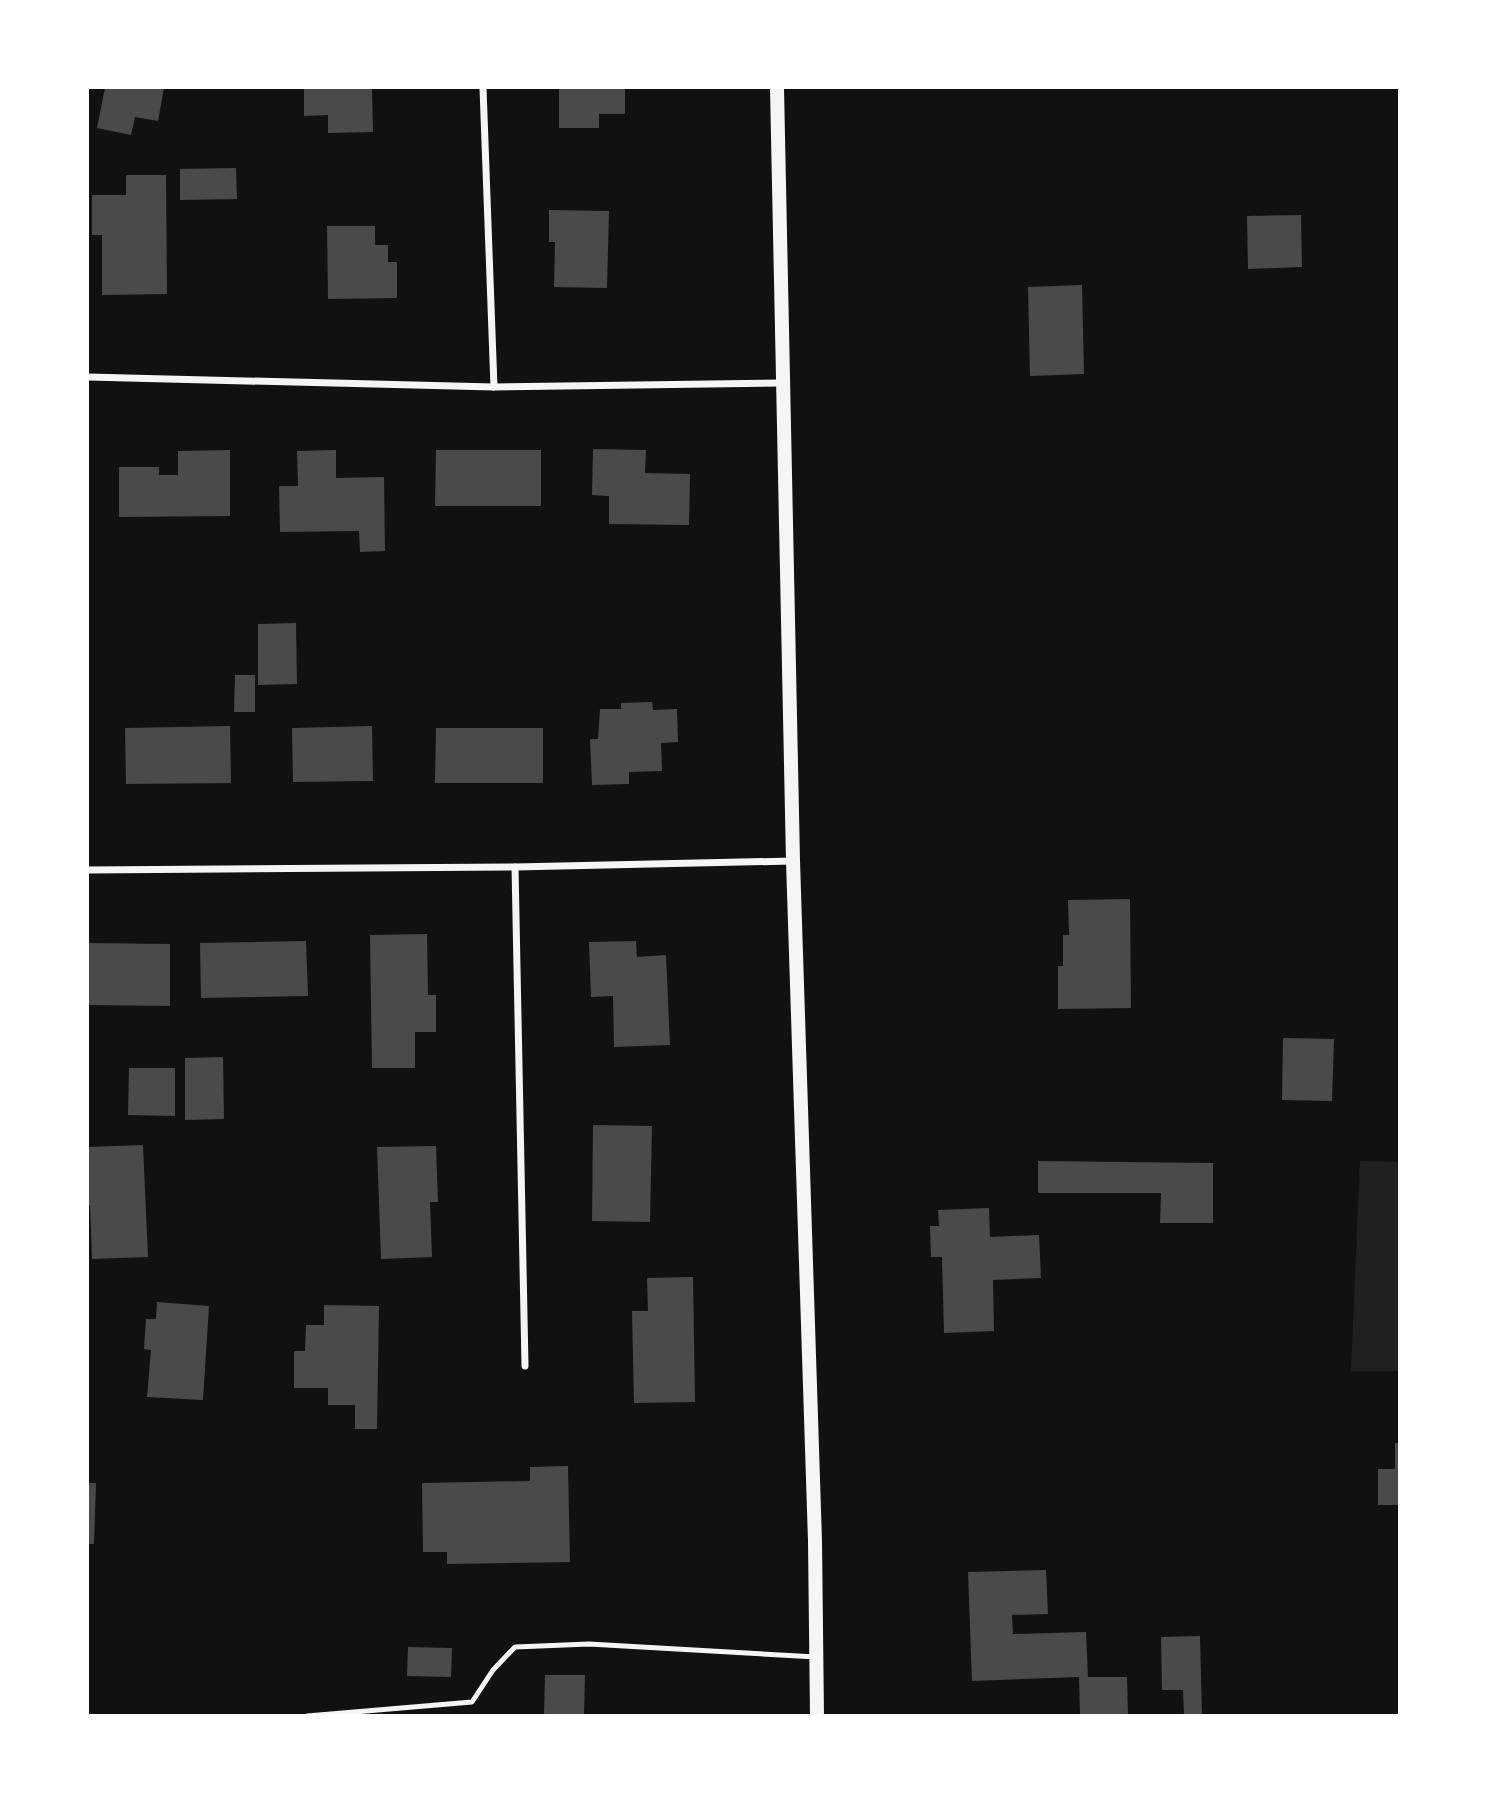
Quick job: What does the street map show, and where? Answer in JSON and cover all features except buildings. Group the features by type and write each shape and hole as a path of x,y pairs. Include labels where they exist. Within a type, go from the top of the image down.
{"main road":[{"path":"777,88 793,861 815,1541 817,1716"}],"street":[{"path":"483,88 494,387"},
{"path":"88,377 494,387 782,383"},
{"path":"88,870 515,867 793,861"},
{"path":"515,867 525,1366"}],"lane":[{"path":"307,1716 472,1702 493,1670 515,1647 589,1644 816,1657"}],"shaded area":[{"path":"1360,1161 1399,1162 1399,1371 1351,1371"}]}
